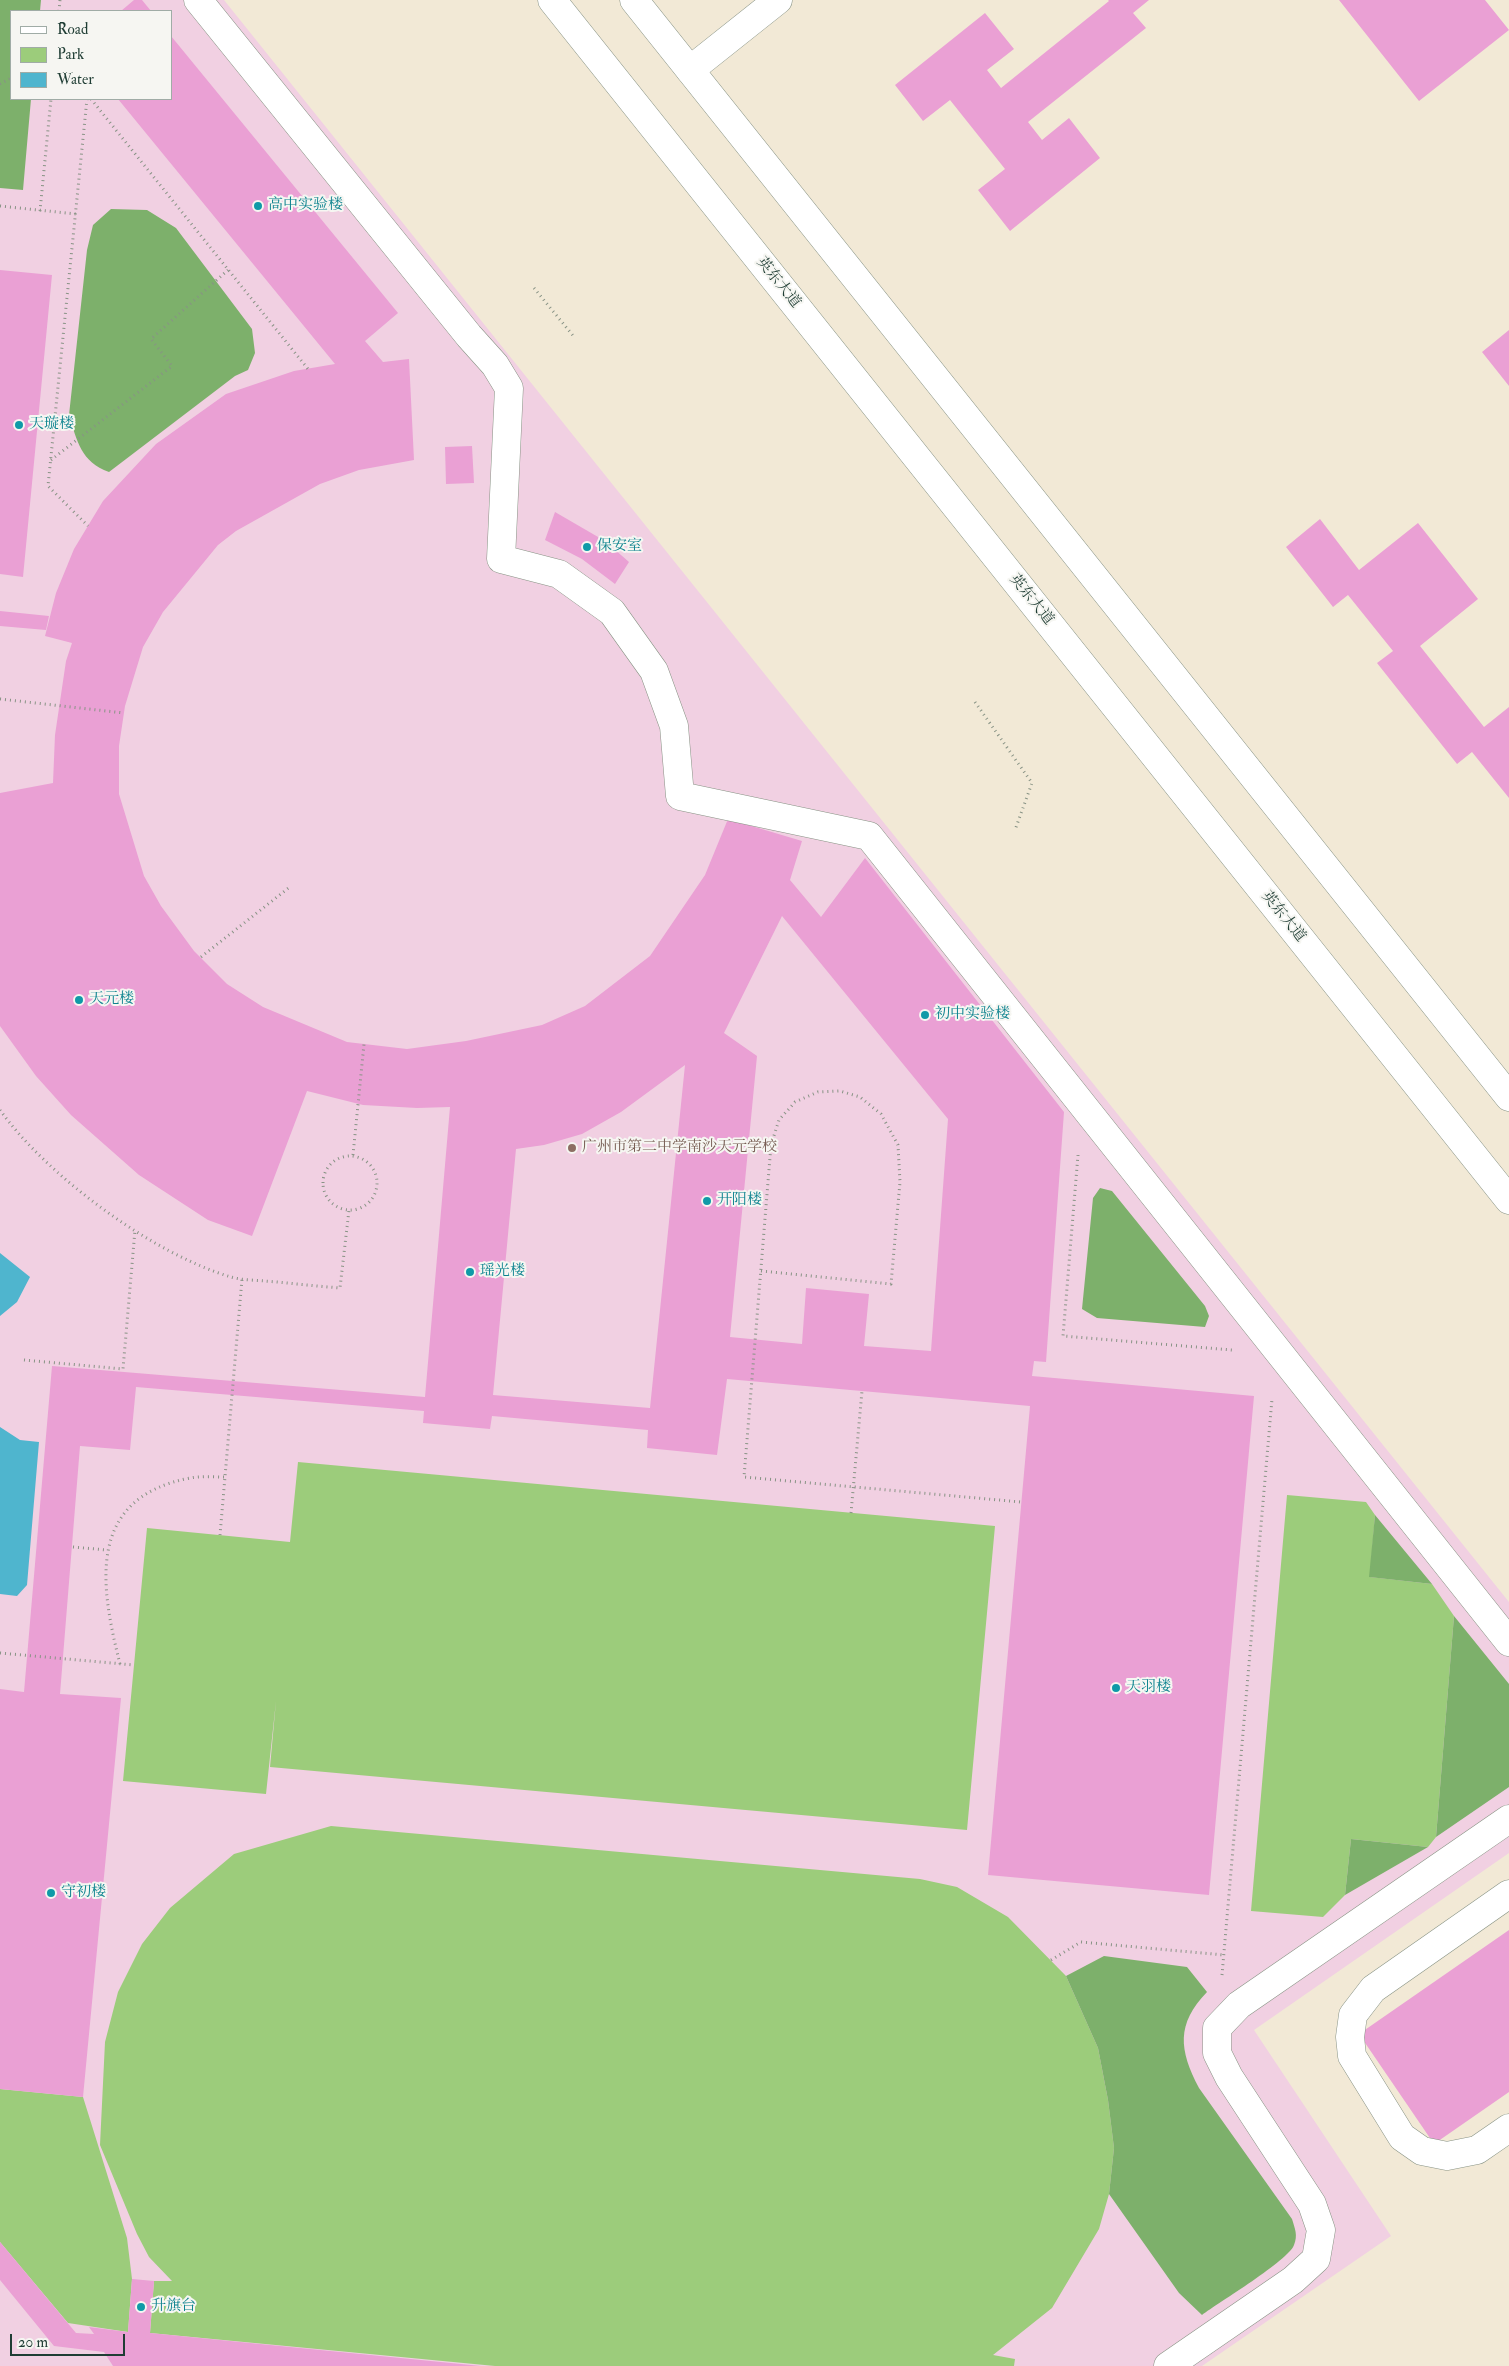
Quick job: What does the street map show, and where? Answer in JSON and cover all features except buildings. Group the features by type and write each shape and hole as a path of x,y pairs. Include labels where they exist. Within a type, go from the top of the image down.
{"main road":[{"path":"198,0 469,336 495,364 509,388 501,559 559,574 612,612 654,671 674,726 680,796 869,836 1509,1642"},
{"name":"英东大道","path":"552,0 1509,1200"},
{"path":"634,0 1509,1097"},
{"path":"690,70 778,0"},
{"path":"1168,2366 1293,2280 1316,2259 1321,2230 1312,2204 1229,2077 1217,2053 1217,2028 1239,2005 1509,1819"},
{"path":"1509,1894 1373,1989 1353,2015 1350,2037 1352,2056 1402,2137 1422,2151 1447,2156 1477,2150 1509,2128"}],"path":[{"path":"40,211 51,100"},
{"path":"87,100 48,486 88,526"},
{"path":"91,100 308,369"},
{"path":"0,206 76,214"},
{"path":"51,461 172,366 151,339 228,270"},
{"path":"534,288 575,338"},
{"path":"0,700 124,713"},
{"path":"975,702 1032,783 1015,830"},
{"path":"201,958 291,886"},
{"path":"353,1155 364,1044"},
{"path":"761,1271 891,1284 900,1182 898,1145 881,1114 860,1097 840,1091 818,1092 795,1102 779,1120 771,1145 744,1477 1021,1502"},
{"path":"1082,1104 1063,1336 1280,1354"},
{"path":"0,1110 28,1145 64,1178 112,1215 159,1245 201,1266 232,1278 340,1288 348,1210"},
{"path":"353,1155 366,1160 373,1167 378,1184 371,1201 364,1207 348,1210 337,1207 330,1202 325,1194 323,1177 332,1161 340,1156 353,1155"},
{"path":"24,1360 123,1369 136,1230"},
{"path":"220,1535 242,1279"},
{"path":"851,1513 862,1392"},
{"path":"1217,2028 1273,1396"},
{"path":"120,1664 107,1603 107,1550 114,1530 125,1512 145,1495 191,1478 225,1477"},
{"path":"73,1547 107,1550"},
{"path":"0,1653 134,1665"},
{"path":"1051,1960 1081,1942 1224,1955"}],"shaded area":[{"name":"广州市第二中学南沙天元学校","path":"0,0 224,0 1509,1602 1509,1853 1254,2030 1391,2236 1202,2366 0,2366"}],"green space":[{"path":"0,0 41,0 40,10 10,10 10,100 31,100 23,190 0,188"},
{"path":"111,209 147,210 176,228 252,329 255,353 248,370 235,376 109,472 92,463 86,456 78,442 69,415 87,250 93,225"},
{"path":"1100,1188 1112,1191 1205,1306 1209,1316 1205,1327 1097,1318 1082,1309 1093,1198"},
{"path":"298,1462 995,1526 967,1830 270,1767 276,1701 266,1794 123,1781 147,1528 290,1542"},
{"path":"1287,1495 1366,1502 1375,1515 1370,1577 1432,1584 1454,1616 1436,1837 1428,1847 1351,1839 1345,1895 1323,1917 1251,1911"},
{"path":"1375,1515 1432,1584 1369,1577"},
{"path":"1454,1616 1509,1684 1509,1787 1436,1837"},
{"path":"331,1826 920,1879 957,1887 1008,1917 1066,1976 1098,2048 1108,2100 1114,2148 1109,2194 1099,2229 1052,2308 993,2355 1015,2359 1014,2366 495,2366 150,2333 154,2281 172,2281 149,2257 137,2234 100,2145 105,2042 118,1992 142,1944 170,1908 234,1854"},
{"path":"1351,1839 1428,1847 1345,1895"},
{"path":"1104,1956 1187,1967 1207,1992 1190,2015 1186,2026 1184,2038 1187,2061 1199,2088 1292,2219 1295,2229 1294,2245 1280,2261 1202,2315 1179,2293 1109,2194 1114,2148 1108,2100 1098,2048 1066,1976"},
{"path":"0,2089 83,2097 127,2238 132,2279 128,2332 68,2323 0,2242"}],"water":[{"path":"0,1253 30,1277 17,1302 0,1316"},
{"path":"0,1427 20,1440 39,1442 27,1585 17,1596 0,1594"}],"place":[{"name":"高中实验楼","path":"258,206"},
{"name":"天璇楼","path":"19,425"},
{"name":"保安室","path":"587,547"},
{"name":"天元楼","path":"79,1000"},
{"name":"初中实验楼","path":"925,1015"},
{"name":"广州市第二中学南沙天元学校","path":"572,1148"},
{"name":"开阳楼","path":"707,1201"},
{"name":"瑶光楼","path":"470,1272"},
{"name":"天羽楼","path":"1116,1688"},
{"name":"守初楼","path":"51,1893"},
{"name":"升旗台","path":"141,2307"}]}
